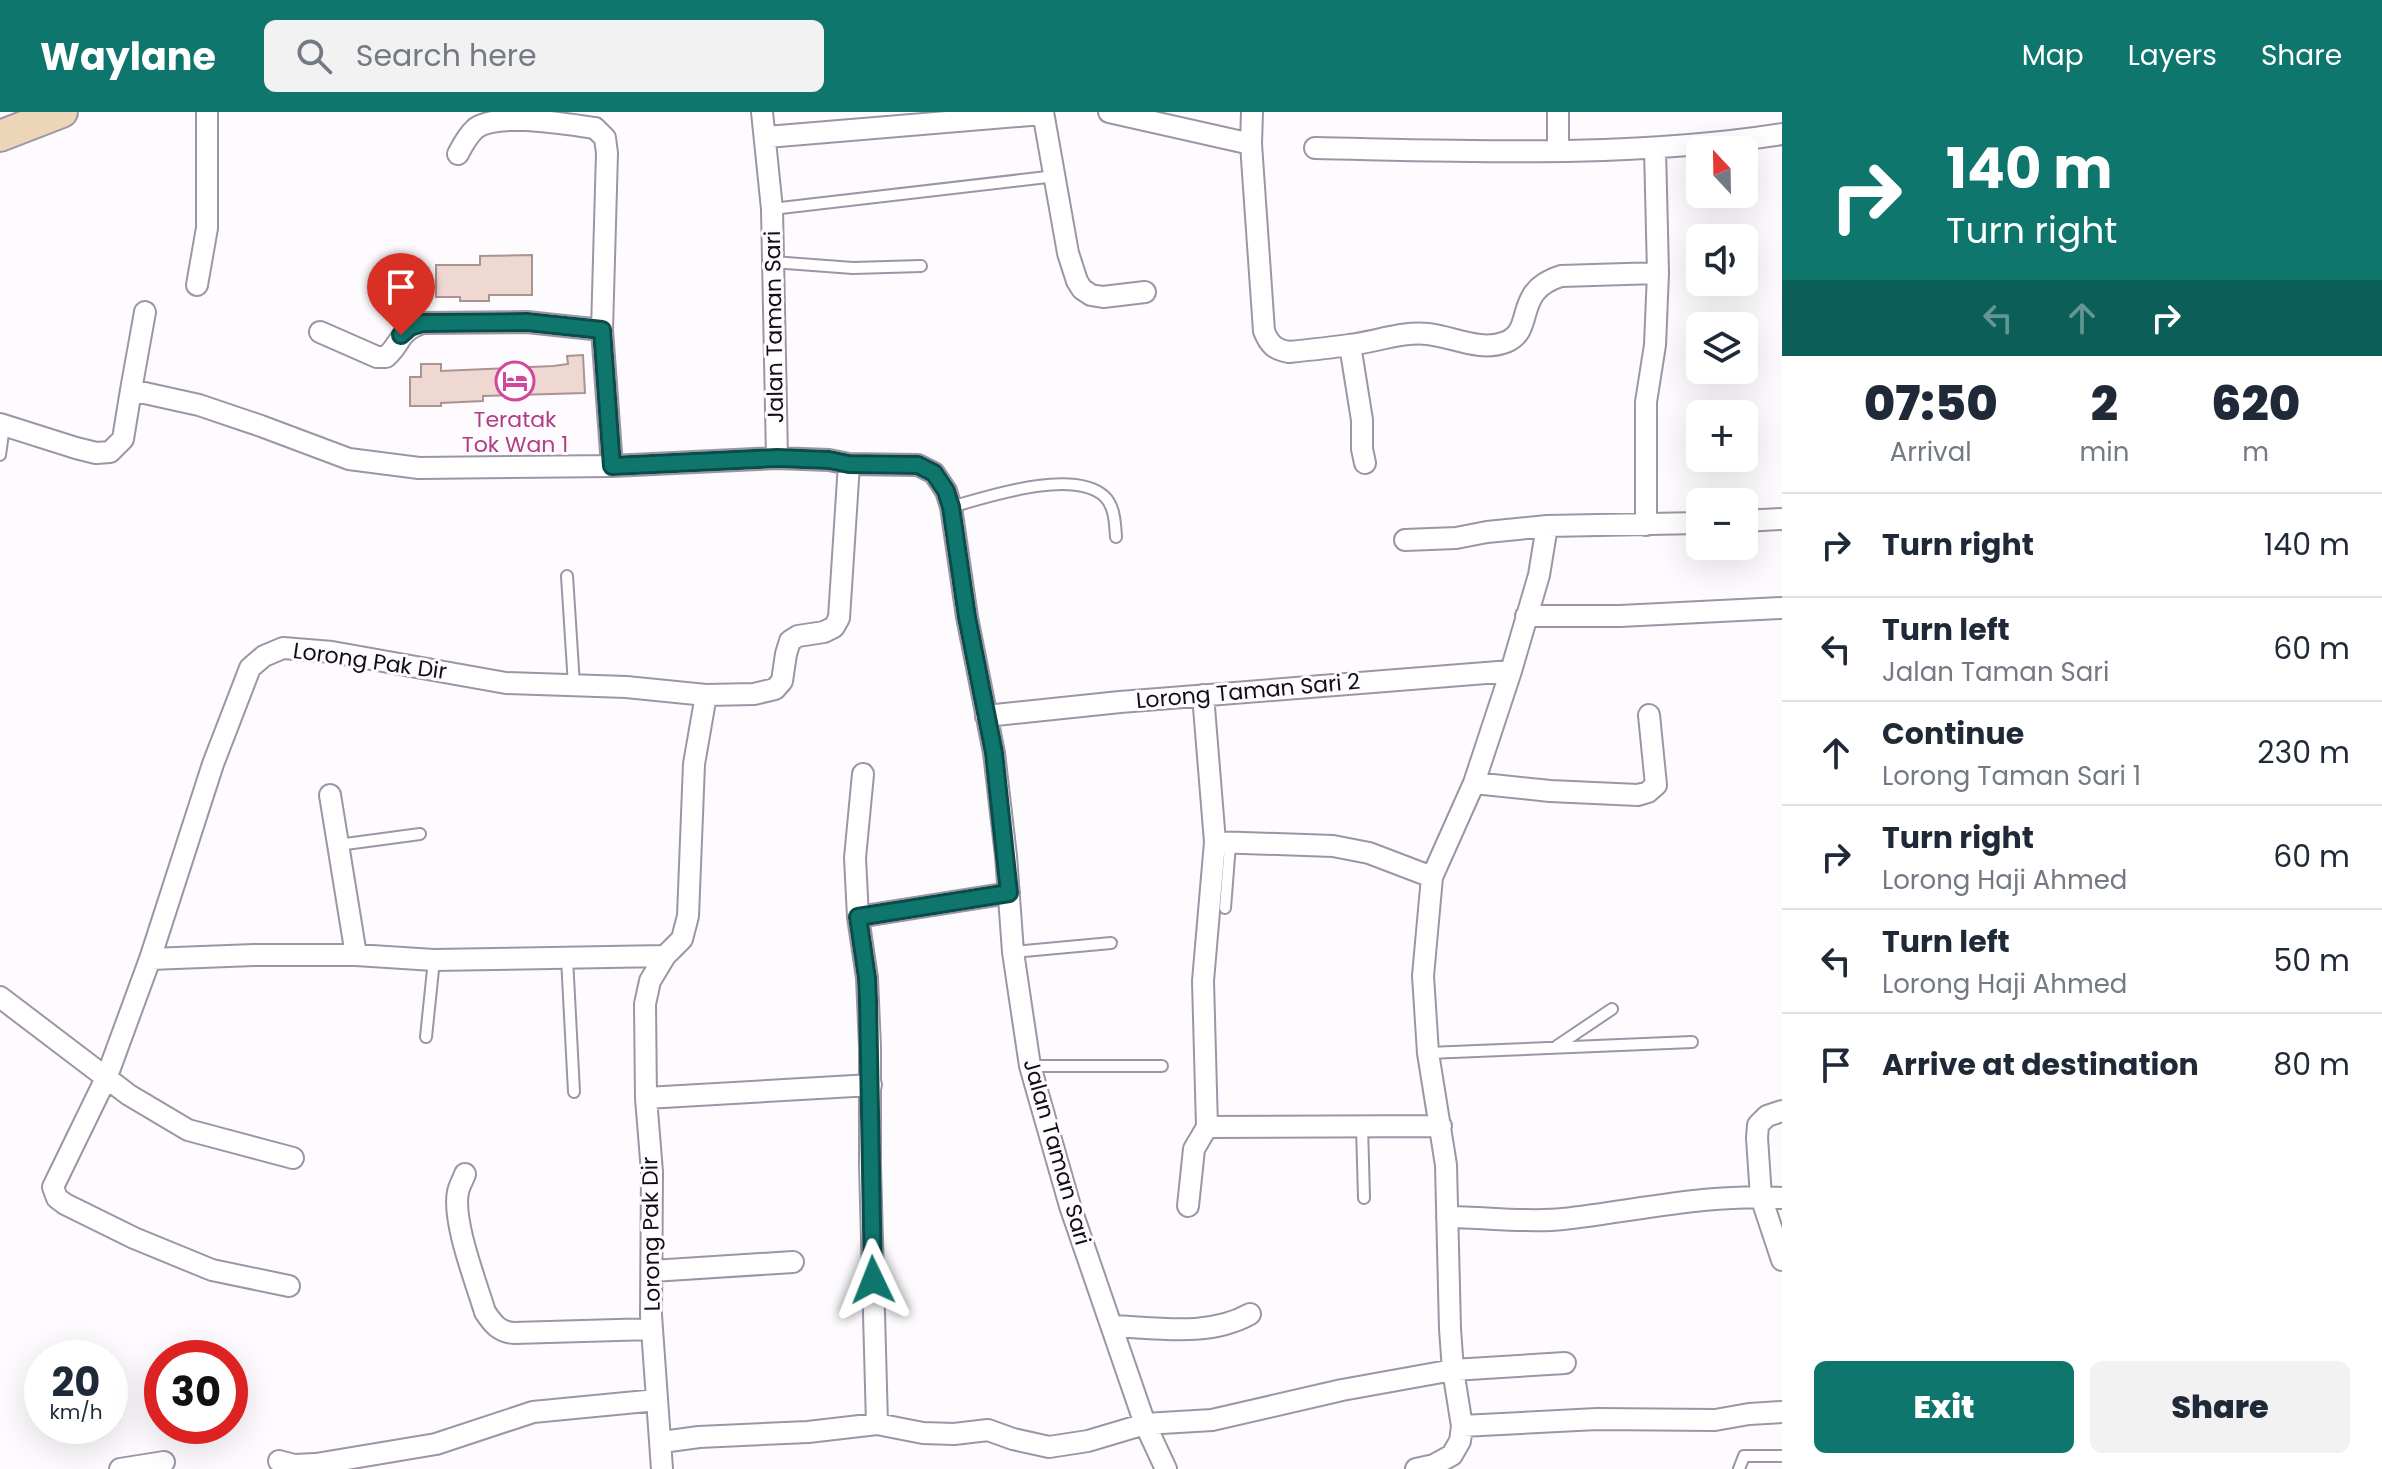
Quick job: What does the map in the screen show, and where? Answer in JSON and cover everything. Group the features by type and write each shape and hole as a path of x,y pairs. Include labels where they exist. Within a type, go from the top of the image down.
{"main road":[{"path":"0,136 62,112"}],"street":[{"path":"197,285 207,228 207,112"},
{"name":"Jalan Taman Sari","path":"762,112 767,137 772,209 777,458 849,464 918,465 934,473 946,491 994,753 1013,952 1030,1066 1070,1206 1145,1424 1166,1469"},
{"path":"1109,112 1180,120 1251,144"},
{"path":"1252,112 1251,144 1264,331 1272,346 1279,350 1289,352 1427,334 1484,346 1503,344 1516,338 1530,297 1550,280 1561,276 1658,273"},
{"path":"1558,112 1558,150"},
{"path":"767,137 960,116 1043,113 1073,274 1082,289 1091,295 1103,297 1145,292"},
{"path":"458,154 467,137 478,127 493,120 509,118 595,128 605,138 602,330 612,466"},
{"path":"1315,148 1484,151 1655,149 1782,134"},
{"path":"1646,525 1646,402 1655,345 1658,273 1655,149"},
{"path":"2,425 96,453 110,452 123,439 145,312"},
{"path":"320,332 377,357 386,357 401,335 410,327 423,323 527,322 602,330"},
{"path":"1350,345 1362,420 1365,463"},
{"path":"131,390 199,405 349,459 419,468 612,466 777,458"},
{"name":"Lorong Pak Dir","path":"289,1286 212,1270 134,1238 65,1204 57,1198 53,1187 107,1076 150,959 213,764 250,668 264,656 283,648 332,652 506,683 626,687 706,695 754,694 775,689 782,681 790,641 798,636 824,632 834,627 839,618 849,464"},
{"path":"1758,520 1782,519"},
{"path":"1405,540 1456,538 1547,526 1686,524"},
{"path":"1416,1469 1434,1465 1452,1455 1460,1441 1462,1426 1450,1329 1446,1165 1428,1053 1423,976 1432,877 1474,783 1511,671 1539,575 1547,526"},
{"path":"1526,616 1620,616 1782,608"},
{"name":"Lorong Taman Sari 2","path":"986,716 1511,671"},
{"name":"Lorong Pak Dir","path":"662,1469 652,1329 652,1172 646,1098 645,1004 650,981 665,956 682,939 688,916 694,764 706,695"},
{"path":"1188,1206 1194,1149 1207,1127 1203,981 1222,843 1203,695"},
{"path":"1474,783 1550,791 1638,795 1648,792 1656,785 1649,715"},
{"path":"863,774 855,858 858,917 867,978 877,1424"},
{"path":"330,795 356,955"},
{"path":"1222,843 1333,846 1369,853 1432,877"},
{"path":"858,917 1009,893"},
{"path":"150,959 254,955 356,955 434,960 665,956"},
{"path":"0,997 129,1095 188,1130 293,1158"},
{"path":"646,1098 871,1085"},
{"path":"1782,1111 1767,1116 1758,1125 1757,1138 1772,1198 1782,1260"},
{"path":"1207,1127 1441,1126"},
{"path":"465,1174 458,1191 460,1226 485,1312 493,1324 504,1332 514,1333 652,1329"},
{"path":"1447,1217 1559,1219 1714,1199 1772,1198"},
{"path":"652,1271 793,1262"},
{"path":"1113,1326 1217,1328 1235,1323 1250,1314"},
{"path":"662,1442 877,1424 923,1433 954,1434 988,1430 1049,1447 1088,1441 1145,1424 1212,1420 1342,1390 1453,1370 1565,1363"},
{"path":"279,1461 294,1465 369,1462 533,1412 657,1400"},
{"path":"1462,1426 1597,1419 1715,1420 1782,1412"},
{"path":"120,1469 164,1462"}],"lane":[{"path":"772,209 1056,176"},
{"path":"773,262 853,268 921,266"},
{"path":"0,455 2,425"},
{"path":"951,507 1030,486 1091,488 1105,497 1114,515 1116,537"},
{"path":"567,576 574,685"},
{"path":"338,845 420,834"},
{"path":"1222,843 1225,908"},
{"path":"1013,952 1111,943"},
{"path":"567,958 574,1092"},
{"path":"426,1037 434,960"},
{"path":"1556,1048 1612,1009"},
{"path":"1428,1053 1692,1042"},
{"path":"1030,1066 1162,1066"},
{"path":"1362,1126 1364,1198"},
{"path":"1739,1469 1744,1456 1782,1456"}],"building":[{"path":"532,255 532,295 489,295 489,301 436,297 436,265 480,265 480,256"},
{"path":"583,355 585,393 483,396 483,401 410,406 410,377 421,377 421,364 441,364 441,371 553,366 568,364 567,356"}],"place":[{"name":"Teratak Tok Wan 1","path":"515,381"}],"route":[{"path":"401,335 410,327 423,323 527,322 602,330 612,466 777,458 849,464 918,465 934,473 946,491 994,753 1009,893 858,917 868,1001 873,1280"}]}
